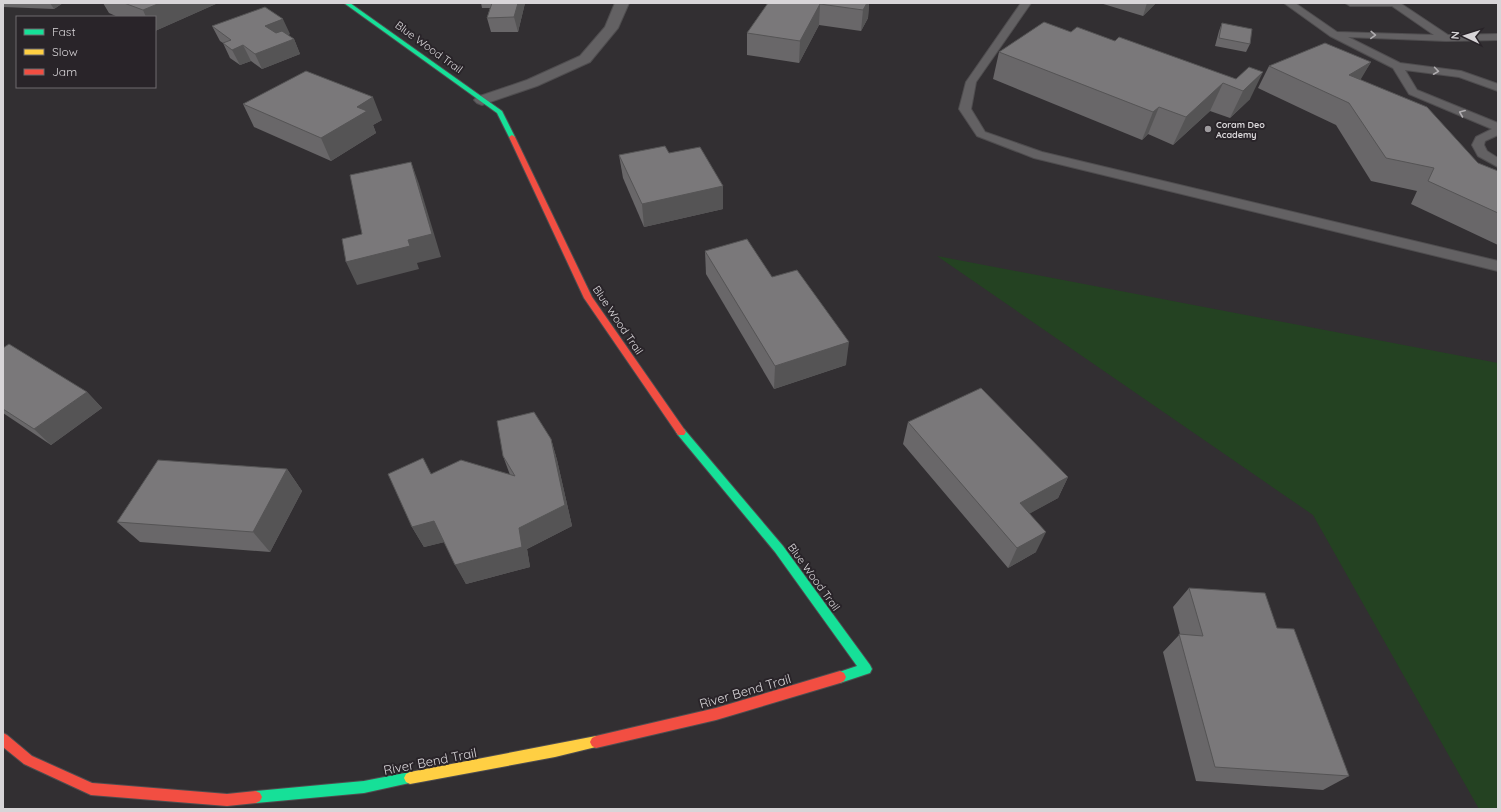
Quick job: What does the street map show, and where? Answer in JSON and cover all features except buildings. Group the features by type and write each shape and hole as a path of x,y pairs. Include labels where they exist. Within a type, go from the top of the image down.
{"street":[{"name":"Blue Wood Trail","path":"347,3 500,112 588,298 674,423 778,549 866,669"},
{"path":"482,100 532,83 585,59 611,28 622,3"},
{"name":"River Bend Trail","path":"3,738 28,760 90,789 227,800 364,787 554,750 716,714 866,669"}],"lane":[{"path":"1026,3 971,82 965,109 981,134 1038,155 1498,266"},
{"path":"1289,3 1334,34 1397,66 1461,74 1498,88"},
{"path":"1350,3 1395,3 1446,38"},
{"path":"1334,34 1446,38 1498,37"},
{"path":"1397,66 1413,92 1498,129"},
{"path":"1498,129 1480,139 1478,145 1482,153 1498,163"}],"green space":[{"path":"937,256 1498,363 1498,809 1479,809 1313,515"}],"traffic: fast":[{"path":"347,3 500,112 512,137"},
{"path":"681,432 779,549 866,669 840,677"},
{"path":"256,797 364,787 410,778"}],"traffic: slow":[{"path":"410,778 596,742"}],"traffic: jam":[{"path":"512,137 588,298 681,432"},
{"path":"596,742 716,714 840,677"},
{"path":"3,739 28,760 91,789 227,800 256,797"}],"place":[{"name":"Coram Deo Academy","path":"1208,129"}]}
